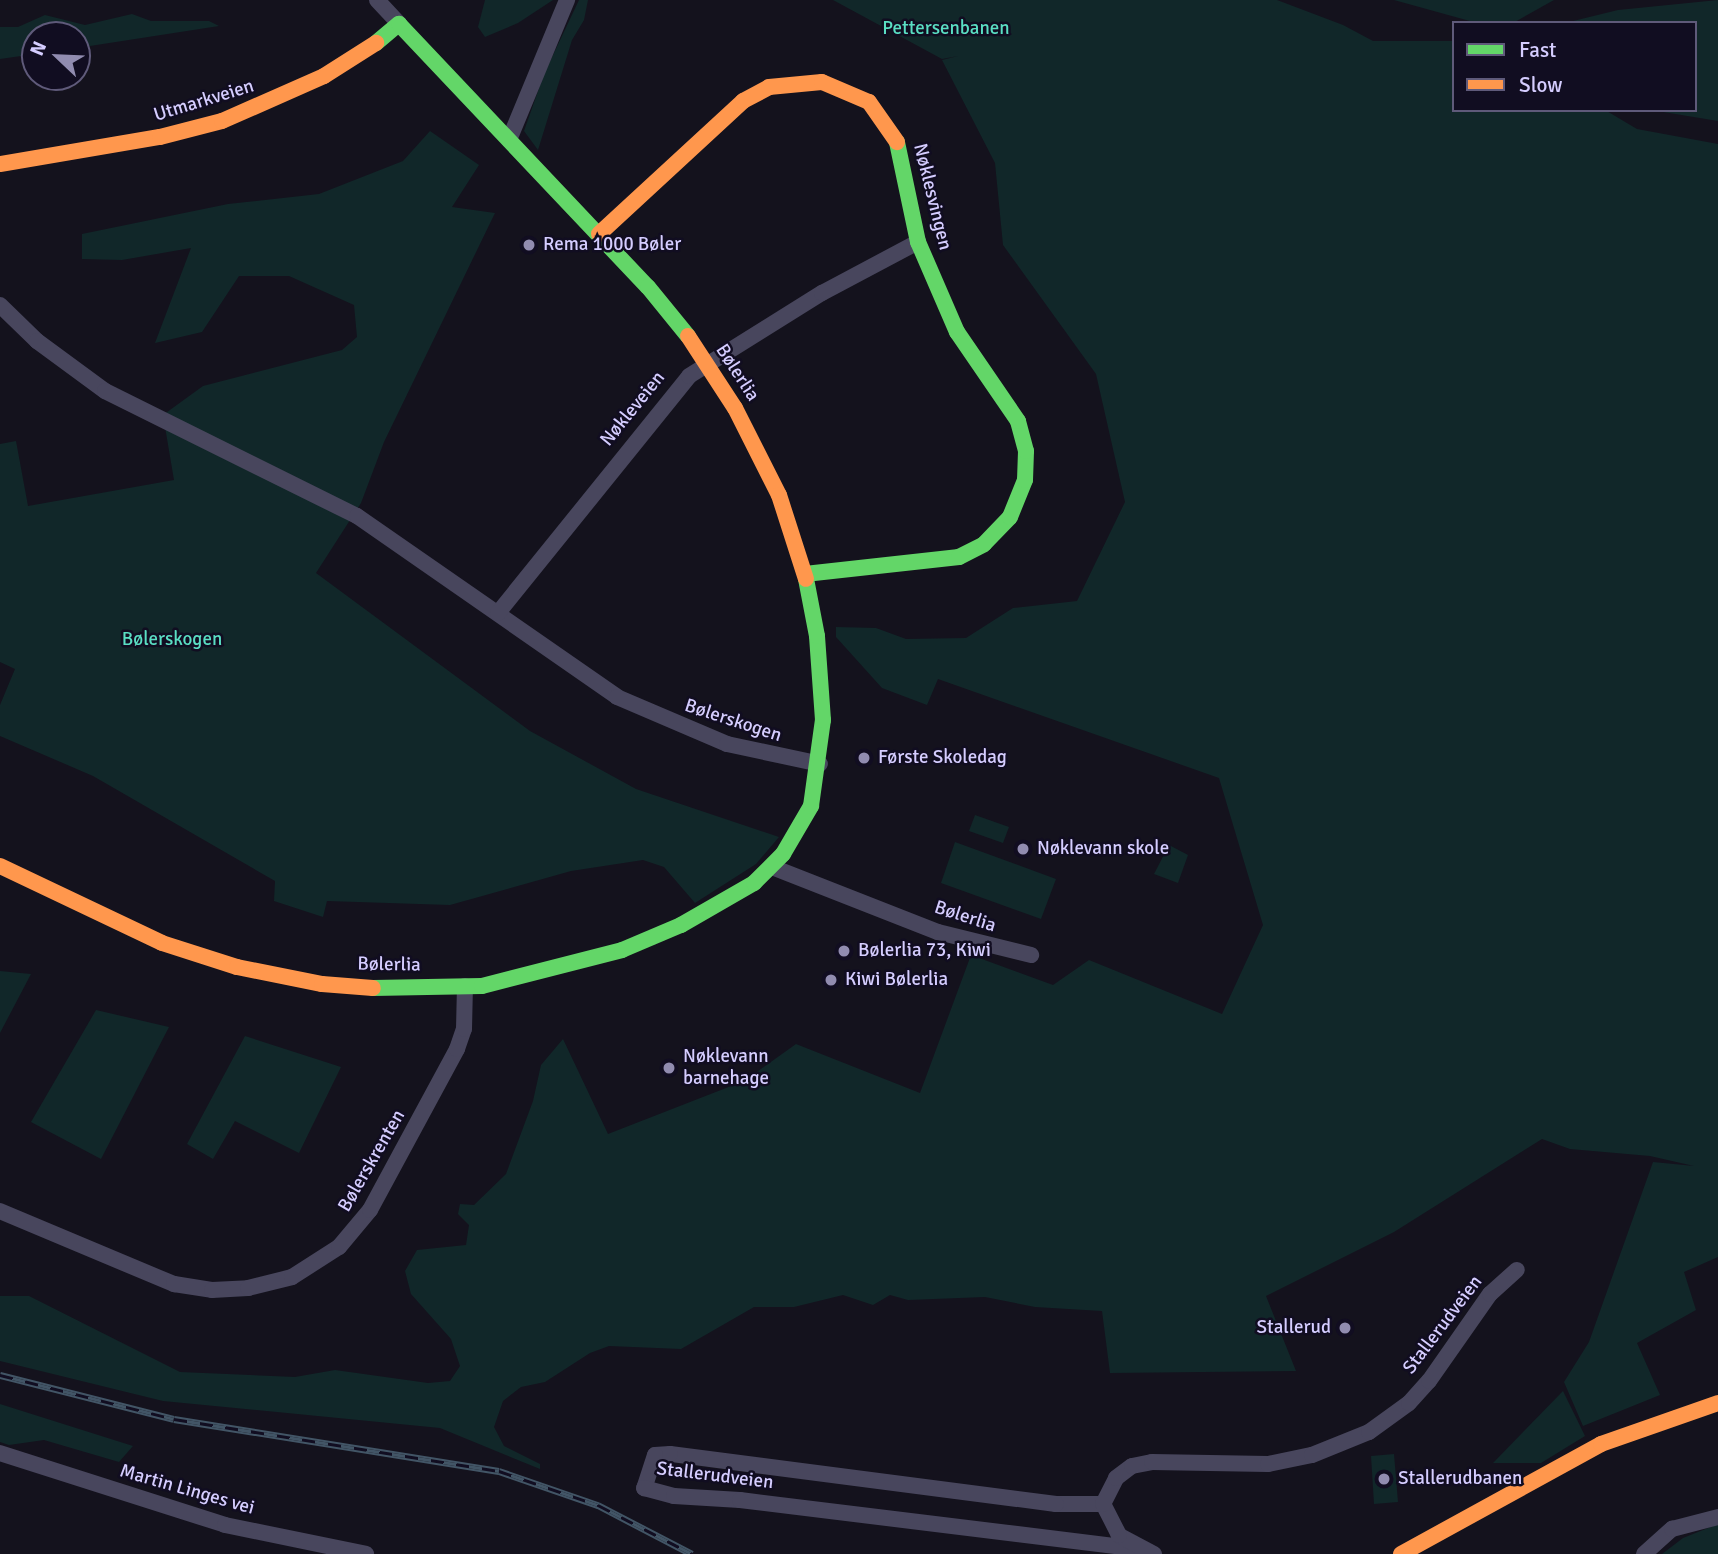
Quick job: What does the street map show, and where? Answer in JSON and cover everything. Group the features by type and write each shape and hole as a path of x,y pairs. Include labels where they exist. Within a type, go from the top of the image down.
{"street":[{"name":"Bølerlia","path":"0,866 162,943 237,967 322,984 394,989 465,986 531,976 622,950 728,900 772,867 805,819 820,764 821,687 805,574 768,468 684,330 599,234 377,0"},
{"path":"509,140 567,0"},
{"name":"Utmarkveien","path":"0,164 160,137 222,121 324,76 357,58 399,24"},
{"name":"Nøklesvingen","path":"599,234 743,101 769,87 810,80 859,95 892,130 903,155 918,242 957,331 1018,421 1026,466 1017,505 994,536 960,557 805,574"},
{"name":"Nøkleveien","path":"498,613 665,400 706,364 831,288 918,242"},
{"name":"Bølerskogen","path":"0,305 37,341 105,391 357,516 498,613 575,671 646,712 727,744 820,764"},
{"name":"Bølerlia","path":"772,867 938,932 1031,955"},
{"name":"Bølerskrenten","path":"0,1211 174,1284 212,1290 248,1288 292,1276 339,1247 370,1210 457,1049 464,1029 465,986"},
{"name":"Stallerudveien","path":"1104,1504 1116,1478 1141,1463 1268,1464 1311,1455 1369,1432 1409,1403 1429,1381 1490,1294 1517,1270"},
{"path":"1401,1554 1601,1444 1718,1403"},
{"name":"Martin Linges vei","path":"0,1453 211,1521 366,1554"},
{"name":"Stallerudveien","path":"1104,1504 1056,1504 661,1454 650,1462 643,1488 674,1496 740,1500 1147,1552"},
{"name":"Stallerudveien","path":"1104,1504 1119,1535 1147,1552"},
{"path":"1644,1554 1672,1529 1718,1517"}],"green space":[{"path":"485,0 553,0 518,23 485,37 478,27"},
{"path":"579,0 588,0 584,20 572,40 538,150 524,131 544,74"},
{"name":"Pettersenbanen","path":"833,0 1277,0 1343,25 1373,41 1452,41 1452,112 1608,112 1637,129 1718,144 1718,1257 1684,1272 1696,1310 1637,1343 1660,1395 1583,1426 1564,1382 1589,1342 1653,1162 1694,1166 1650,1156 1570,1149 1542,1139 1394,1232 1266,1296 1296,1371 1110,1373 1102,1311 1035,1307 985,1297 908,1300 890,1295 873,1305 843,1295 794,1307 754,1307 681,1349 609,1346 590,1353 545,1382 521,1387 503,1401 494,1427 504,1446 540,1464 540,1469 440,1428 163,1401 0,1361 0,1296 29,1296 180,1372 295,1377 335,1370 428,1383 450,1381 460,1366 451,1339 411,1294 405,1271 417,1250 466,1245 469,1225 458,1214 460,1204 474,1205 506,1174 533,1101 541,1065 563,1039 608,1134 744,1081 796,1044 920,1093 971,955 1053,985 1089,960 1222,1014 1263,925 1219,778 938,679 927,705 882,688 836,637 836,627 876,628 906,639 966,638 1013,608 1077,601 1125,502 1096,374 1003,245 995,163 942,60 958,56 942,59"},
{"path":"1394,0 1554,0 1517,21 1470,21"},
{"path":"1718,0 1718,121 1663,112 1697,112 1697,21 1573,21 1618,10"},
{"path":"132,14 151,21 209,21 219,26 91,46 91,24"},
{"path":"45,15 69,21 32,21"},
{"path":"21,26 21,56 0,59 0,27"},
{"name":"Bølerskogen","path":"430,131 479,165 452,207 495,213 384,442 361,503 316,573 530,731 636,789 779,837 756,864 695,903 664,867 643,860 571,871 450,905 327,901 323,917 274,901 275,881 93,776 0,736 0,705 15,669 0,662 0,444 16,441 28,506 174,480 163,415 203,386 342,350 357,337 354,305 289,276 239,276 202,332 155,343 191,248 122,260 82,259 82,234 228,204 319,194 403,161"},
{"path":"975,815 1009,827 1003,843 969,831"},
{"path":"955,842 1056,879 1041,919 941,883"},
{"path":"1169,845 1188,855 1178,883 1154,874"},
{"path":"0,971 31,974 0,1033"},
{"path":"96,1010 169,1027 101,1159 31,1122"},
{"path":"245,1036 341,1067 299,1153 235,1121 213,1159 187,1144"},
{"path":"1563,1391 1585,1436 1541,1463 1493,1463"},
{"path":"0,1404 133,1446 119,1462 44,1440 9,1445 0,1442"},
{"name":"Stallerudbanen","path":"1394,1454 1398,1502 1374,1504 1371,1456"},
{"path":"1718,1524 1718,1554 1662,1554 1683,1538"}],"railway":[{"path":"0,1375 174,1419 499,1471 598,1505 692,1554"}],"traffic: fast":[{"path":"376,43 399,24 648,287 688,336"},
{"path":"805,574 959,557 984,544 1010,517 1025,480 1026,451 1018,421 957,332 918,242 897,142"},
{"path":"373,988 482,986 622,950 681,925 754,883 783,854 811,806 823,720 817,636 806,579"}],"traffic: slow":[{"path":"0,164 160,137 222,121 324,76 376,43"},
{"path":"599,234 743,101 769,87 822,82 869,102 897,142"},
{"path":"688,336 735,408 779,495 806,579"},
{"path":"0,866 162,943 237,967 322,984 373,988"},
{"path":"1401,1554 1601,1444 1718,1403"}],"place":[{"name":"Rema 1000 Bøler","path":"529,245"},
{"name":"Første Skoledag","path":"864,758"},
{"name":"Nøklevann skole","path":"1023,849"},
{"name":"Bølerlia 73, Kiwi","path":"844,951"},
{"name":"Kiwi Bølerlia","path":"831,980"},
{"name":"Nøklevann barnehage","path":"669,1068"},
{"name":"Stallerud","path":"1345,1328"},
{"name":"Stallerudbanen","path":"1384,1479"}]}
